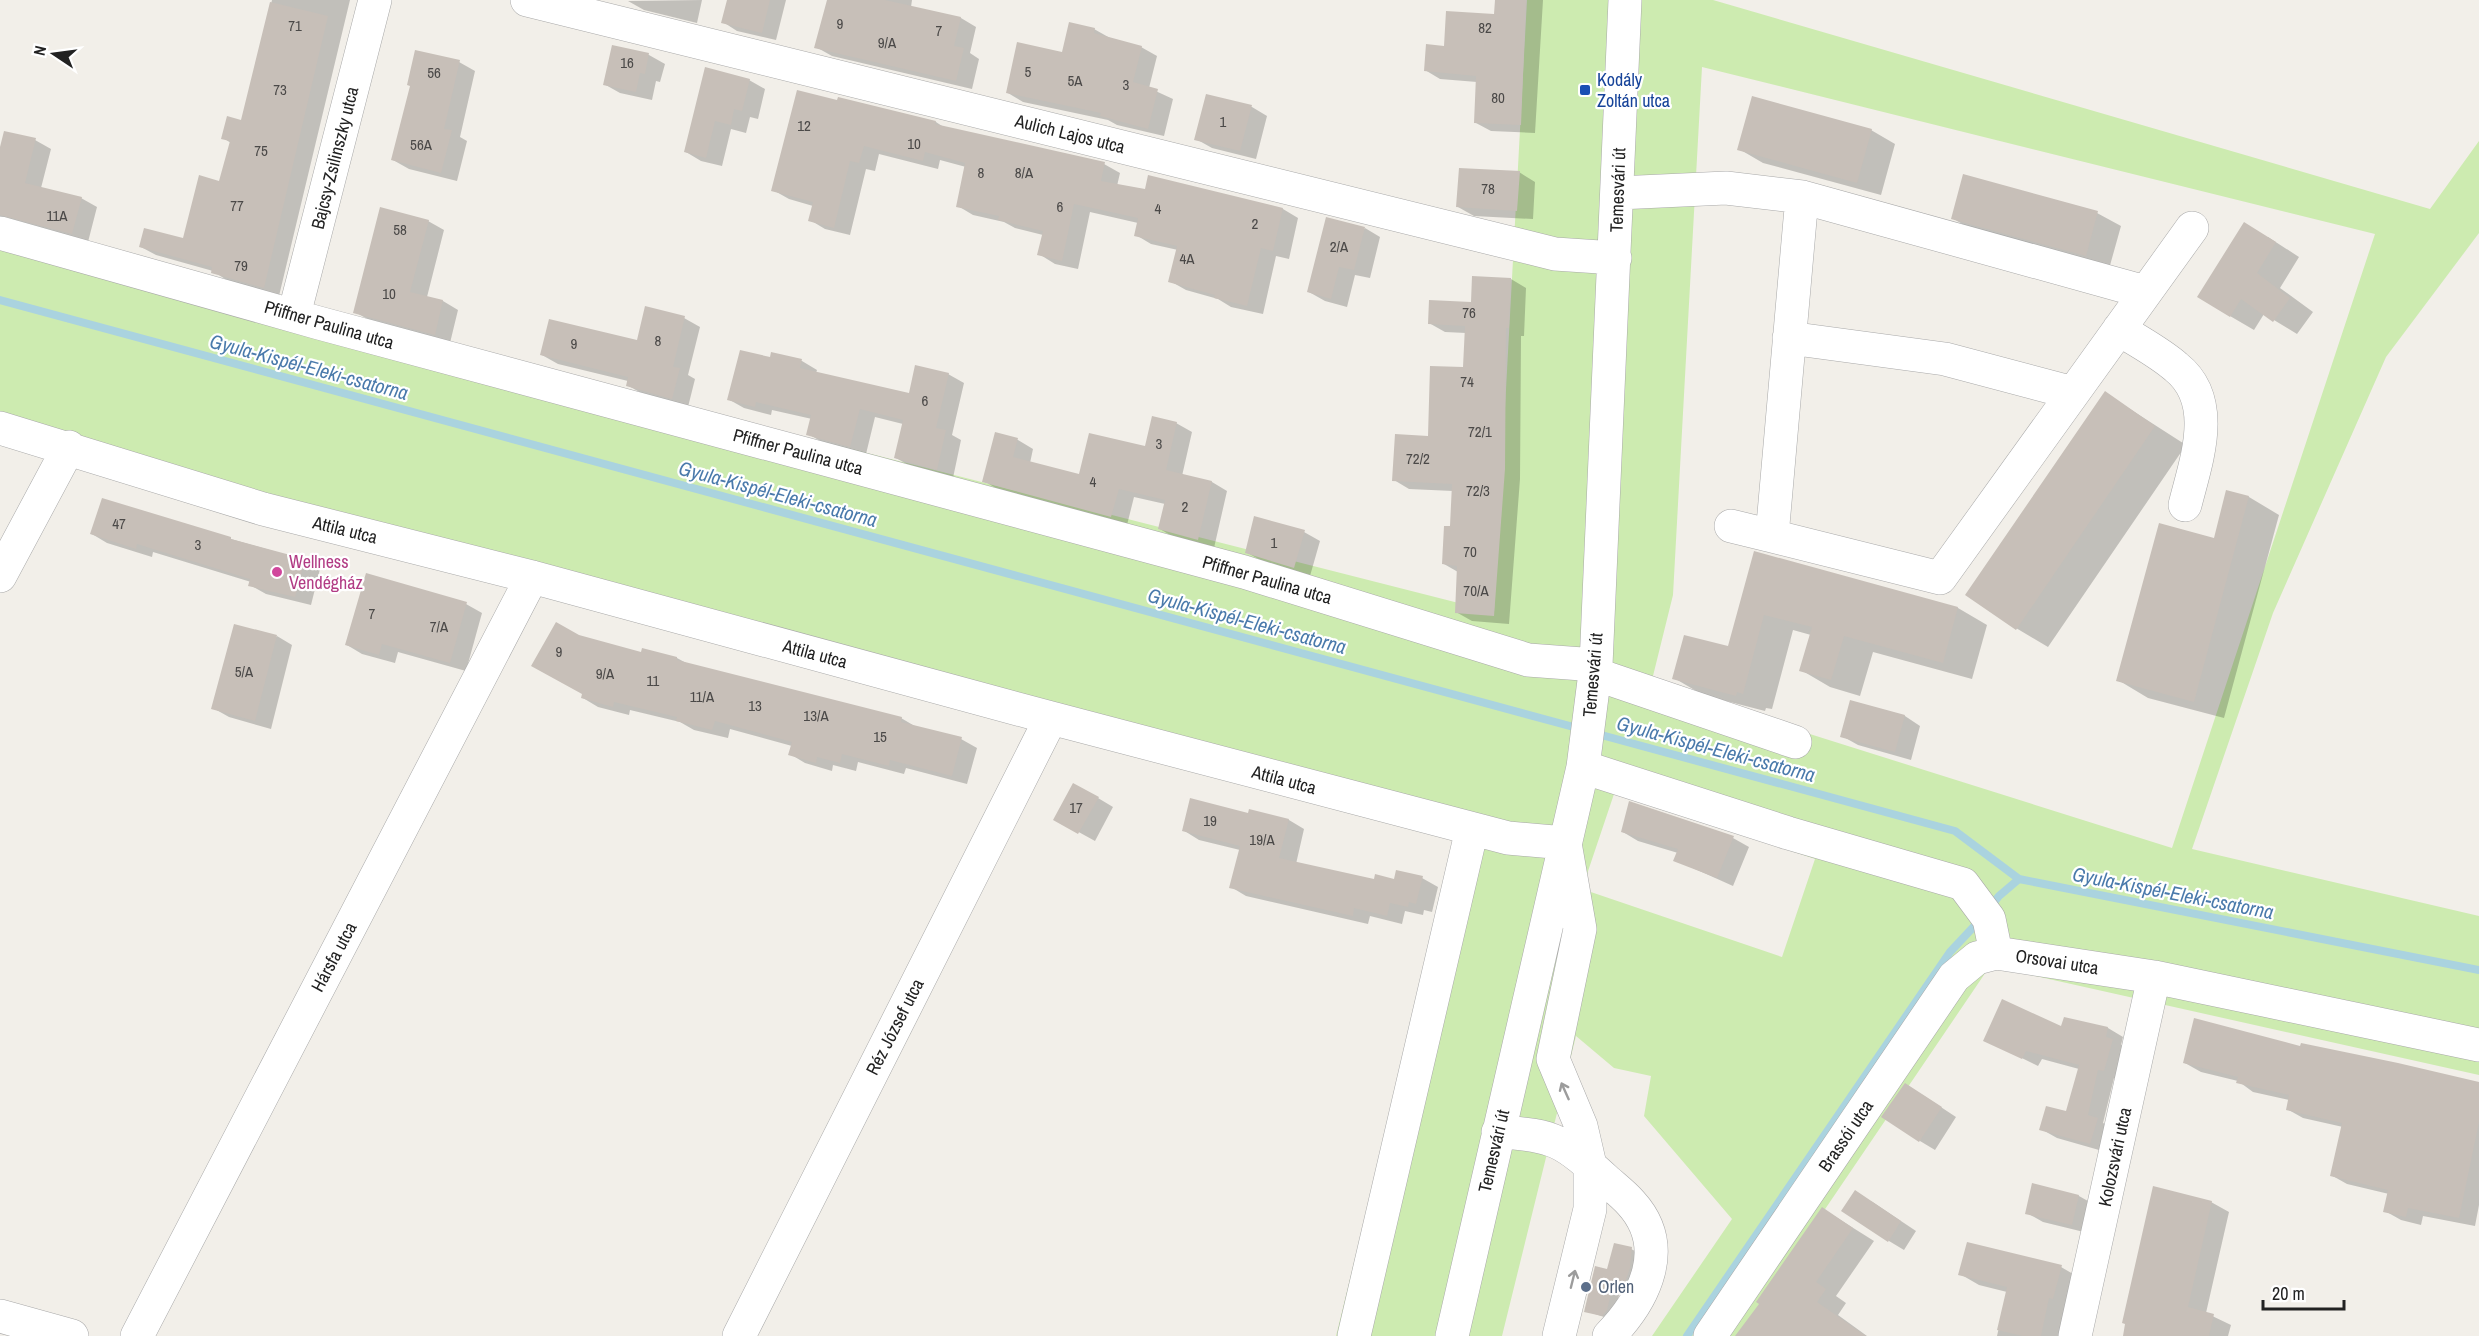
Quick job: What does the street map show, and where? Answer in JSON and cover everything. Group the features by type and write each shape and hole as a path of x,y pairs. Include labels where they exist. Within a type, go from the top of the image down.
{"street":[{"name":"Bajcsy-Zsilinszky utca","path":"294,315 375,0"},
{"name":"Aulich Lajos utca","path":"528,0 1555,254 1615,258"},
{"name":"Temesvári út","path":"1452,1336 1584,759 1594,680 1625,0"},
{"path":"1618,193 1726,188 1802,197 2145,292"},
{"path":"1772,537 1802,197"},
{"path":"1731,526 1940,578 2192,228"},
{"name":"Pfiffner Paulina utca","path":"0,233 294,315 1244,572 1795,742"},
{"path":"2118,329 2177,367 2197,395 2202,435 2185,505"},
{"path":"1789,338 1945,359 2073,393"},
{"name":"Attila utca","path":"0,428 69,447 263,509 532,577 1050,718 1508,838 1565,843"},
{"path":"0,576 69,447"},
{"name":"Hársfa utca","path":"137,1336 532,577"},
{"name":"Réz József utca","path":"739,1336 1050,718"},
{"name":"Orsovai utca","path":"1584,759 1788,833 1933,873 1963,884 1984,911 1996,953 2154,977 2479,1045"},
{"path":"1354,1336 1472,829"},
{"path":"1559,1336 1590,1209 1590,1165 1581,1126 1553,1059 1580,929 1565,843"},
{"name":"Brassói utca","path":"1710,1336 1954,977 1977,958 1996,953"},
{"name":"Kolozsvári utca","path":"2075,1336 2154,977"},
{"path":"1498,1132 1538,1134 1560,1142 1590,1165 1632,1203 1649,1235 1652,1265 1634,1306 1609,1336"},
{"path":"0,1316 72,1336"}],"green space":[{"path":"1527,0 1713,0 2430,209 2479,141 2479,233 2386,357 2273,613 2192,849 2479,916 2479,1075 1990,966 1739,1336 1652,1336 1732,1219 1644,1116 1651,1076 1614,1068 1576,1036 1502,1336 1336,1336 1459,836 0,444 0,218 344,320 1494,612","holes":["1702,67 2375,234 2172,848 1651,684 1673,595","1615,791 1815,859 1782,957 1582,889"]}],"building":[{"path":"727,0 770,0 762,33 721,23"},
{"path":"827,0 885,0 961,17 954,46 964,48 956,81 814,48"},
{"path":"1495,0 1526,0 1521,125 1474,123 1476,76 1424,71 1426,44 1444,46 1446,11 1494,14"},
{"path":"270,2 328,16 264,288 211,273 212,267 139,247 144,228 183,238 199,175 219,181 230,141 221,139 227,116 241,120"},
{"path":"1069,22 1095,28 1094,33 1142,46 1133,82 1158,89 1148,129 1100,116 1101,113 1006,93 1017,42 1062,52"},
{"path":"612,45 649,53 645,74 640,73 636,92 603,85"},
{"path":"415,50 460,60 444,129 452,130 441,173 391,160 410,86 407,85"},
{"path":"705,67 750,79 742,111 734,109 731,125 715,121 706,158 684,152"},
{"path":"797,90 837,100 838,97 936,121 935,124 1105,162 1101,181 1145,189 1148,175 1283,208 1273,251 1261,248 1247,306 1214,298 1215,295 1168,282 1177,246 1134,236 1138,218 1074,204 1062,261 1037,255 1043,231 998,220 999,216 956,207 965,163 925,152 923,161 864,146 859,163 850,161 834,228 808,221 813,202 771,191"},
{"path":"1206,94 1252,105 1240,151 1194,140"},
{"path":"1752,96 1872,129 1857,183 1737,150"},
{"path":"4,131 36,138 25,183 82,197 72,234 0,215 0,147"},
{"path":"1459,168 1520,171 1517,211 1456,207"},
{"path":"1963,174 2098,211 2086,256 1951,219"},
{"path":"380,207 429,220 410,292 443,300 435,335 353,313"},
{"path":"1326,217 1365,227 1354,270 1339,267 1331,299 1307,292"},
{"path":"2244,222 2276,242 2257,273 2290,298 2273,322 2241,299 2230,317 2197,297"},
{"path":"1472,276 1511,278 1509,328 1506,328 1505,469 1494,616 1455,613 1457,566 1442,564 1444,526 1450,526 1452,484 1392,481 1395,434 1428,436 1430,366 1463,367 1465,326 1428,324 1429,300 1471,302"},
{"path":"645,306 685,316 673,367 680,368 672,399 626,386 628,377 540,355 549,319 637,340"},
{"path":"740,350 770,357 771,352 802,359 800,368 909,393 915,365 949,373 936,428 946,430 937,470 894,458 903,420 860,409 850,447 806,435 811,415 756,402 755,407 727,400"},
{"path":"2105,391 2155,426 2016,630 1965,595"},
{"path":"1152,416 1177,422 1166,470 1212,481 1198,540 1158,529 1165,500 1119,489 1111,517 982,482 995,432 1018,438 1013,457 1079,474 1089,433 1145,446"},
{"path":"2226,490 2249,496 2194,702 2116,681 2159,523 2214,538"},
{"path":"102,498 231,537 231,539 305,559 295,597 248,586 250,579 137,544 136,549 90,534"},
{"path":"1254,516 1305,530 1294,568 1245,553"},
{"path":"1754,551 1958,607 1943,663 1844,636 1831,680 1799,671 1812,627 1764,615 1743,694 1737,692 1736,696 1672,679 1684,635 1728,646"},
{"path":"366,573 467,602 450,663 382,644 379,655 345,645"},
{"path":"556,622 579,635 641,652 642,648 677,657 677,660 902,717 901,722 962,737 952,776 890,760 889,766 842,754 840,763 817,757 816,763 788,755 792,742 715,721 712,730 676,721 677,717 614,702 613,707 581,698 582,694 531,666"},
{"path":"234,624 277,635 255,721 211,709"},
{"path":"1850,700 1905,715 1895,752 1840,737"},
{"path":"1073,783 1099,797 1078,834 1053,820"},
{"path":"1190,798 1248,813 1249,809 1289,819 1279,858 1374,879 1375,874 1394,879 1396,870 1423,876 1416,904 1409,902 1408,907 1390,903 1387,916 1354,908 1353,916 1229,888 1240,846 1182,831"},
{"path":"1629,801 1734,836 1717,878 1673,861 1678,849 1621,832"},
{"path":"2002,999 2061,1026 2064,1017 2108,1027 2106,1037 2113,1039 2104,1071 2098,1070 2088,1115 2098,1118 2090,1144 2039,1130 2046,1106 2066,1111 2079,1065 2026,1051 2022,1059 1983,1041"},
{"path":"2194,1018 2300,1046 2301,1043 2479,1082 2479,1122 2459,1218 2408,1208 2406,1217 2383,1212 2388,1190 2330,1176 2342,1123 2286,1110 2289,1095 2236,1083 2238,1077 2183,1063"},
{"path":"1905,1083 1942,1107 1919,1142 1881,1117"},
{"path":"2032,1183 2079,1195 2072,1225 2025,1214"},
{"path":"2153,1186 2212,1201 2188,1307 2214,1314 2209,1336 2123,1336 2125,1324 2122,1323"},
{"path":"1855,1190 1901,1221 1888,1242 1841,1211"},
{"path":"1822,1207 1853,1228 1816,1282 1826,1289 1817,1302 1866,1336 1735,1336 1759,1304 1756,1302"},
{"path":"1967,1242 2062,1265 2053,1299 2049,1298 2041,1336 2023,1336 1997,1330 2007,1287 1958,1275"},
{"path":"1614,1243 1632,1247 1630,1268 1625,1282 1624,1284 1614,1281 1607,1310 1602,1316 1584,1312 1595,1266 1607,1269"}],"waterway":[{"name":"Gyula-Kispél-Eleki-csatorna","path":"0,300 1581,729"},
{"name":"Gyula-Kispél-Eleki-csatorna","path":"1594,733 1955,831 2019,879 2479,970"},
{"path":"1990,907 2019,879"},
{"path":"1687,1336 1950,952 1980,920"}],"place":[{"name":"Kodály Zoltán utca","path":"1585,90"},
{"name":"Wellness Vendégház","path":"277,572"},
{"name":"Orlen","path":"1586,1287"}]}
